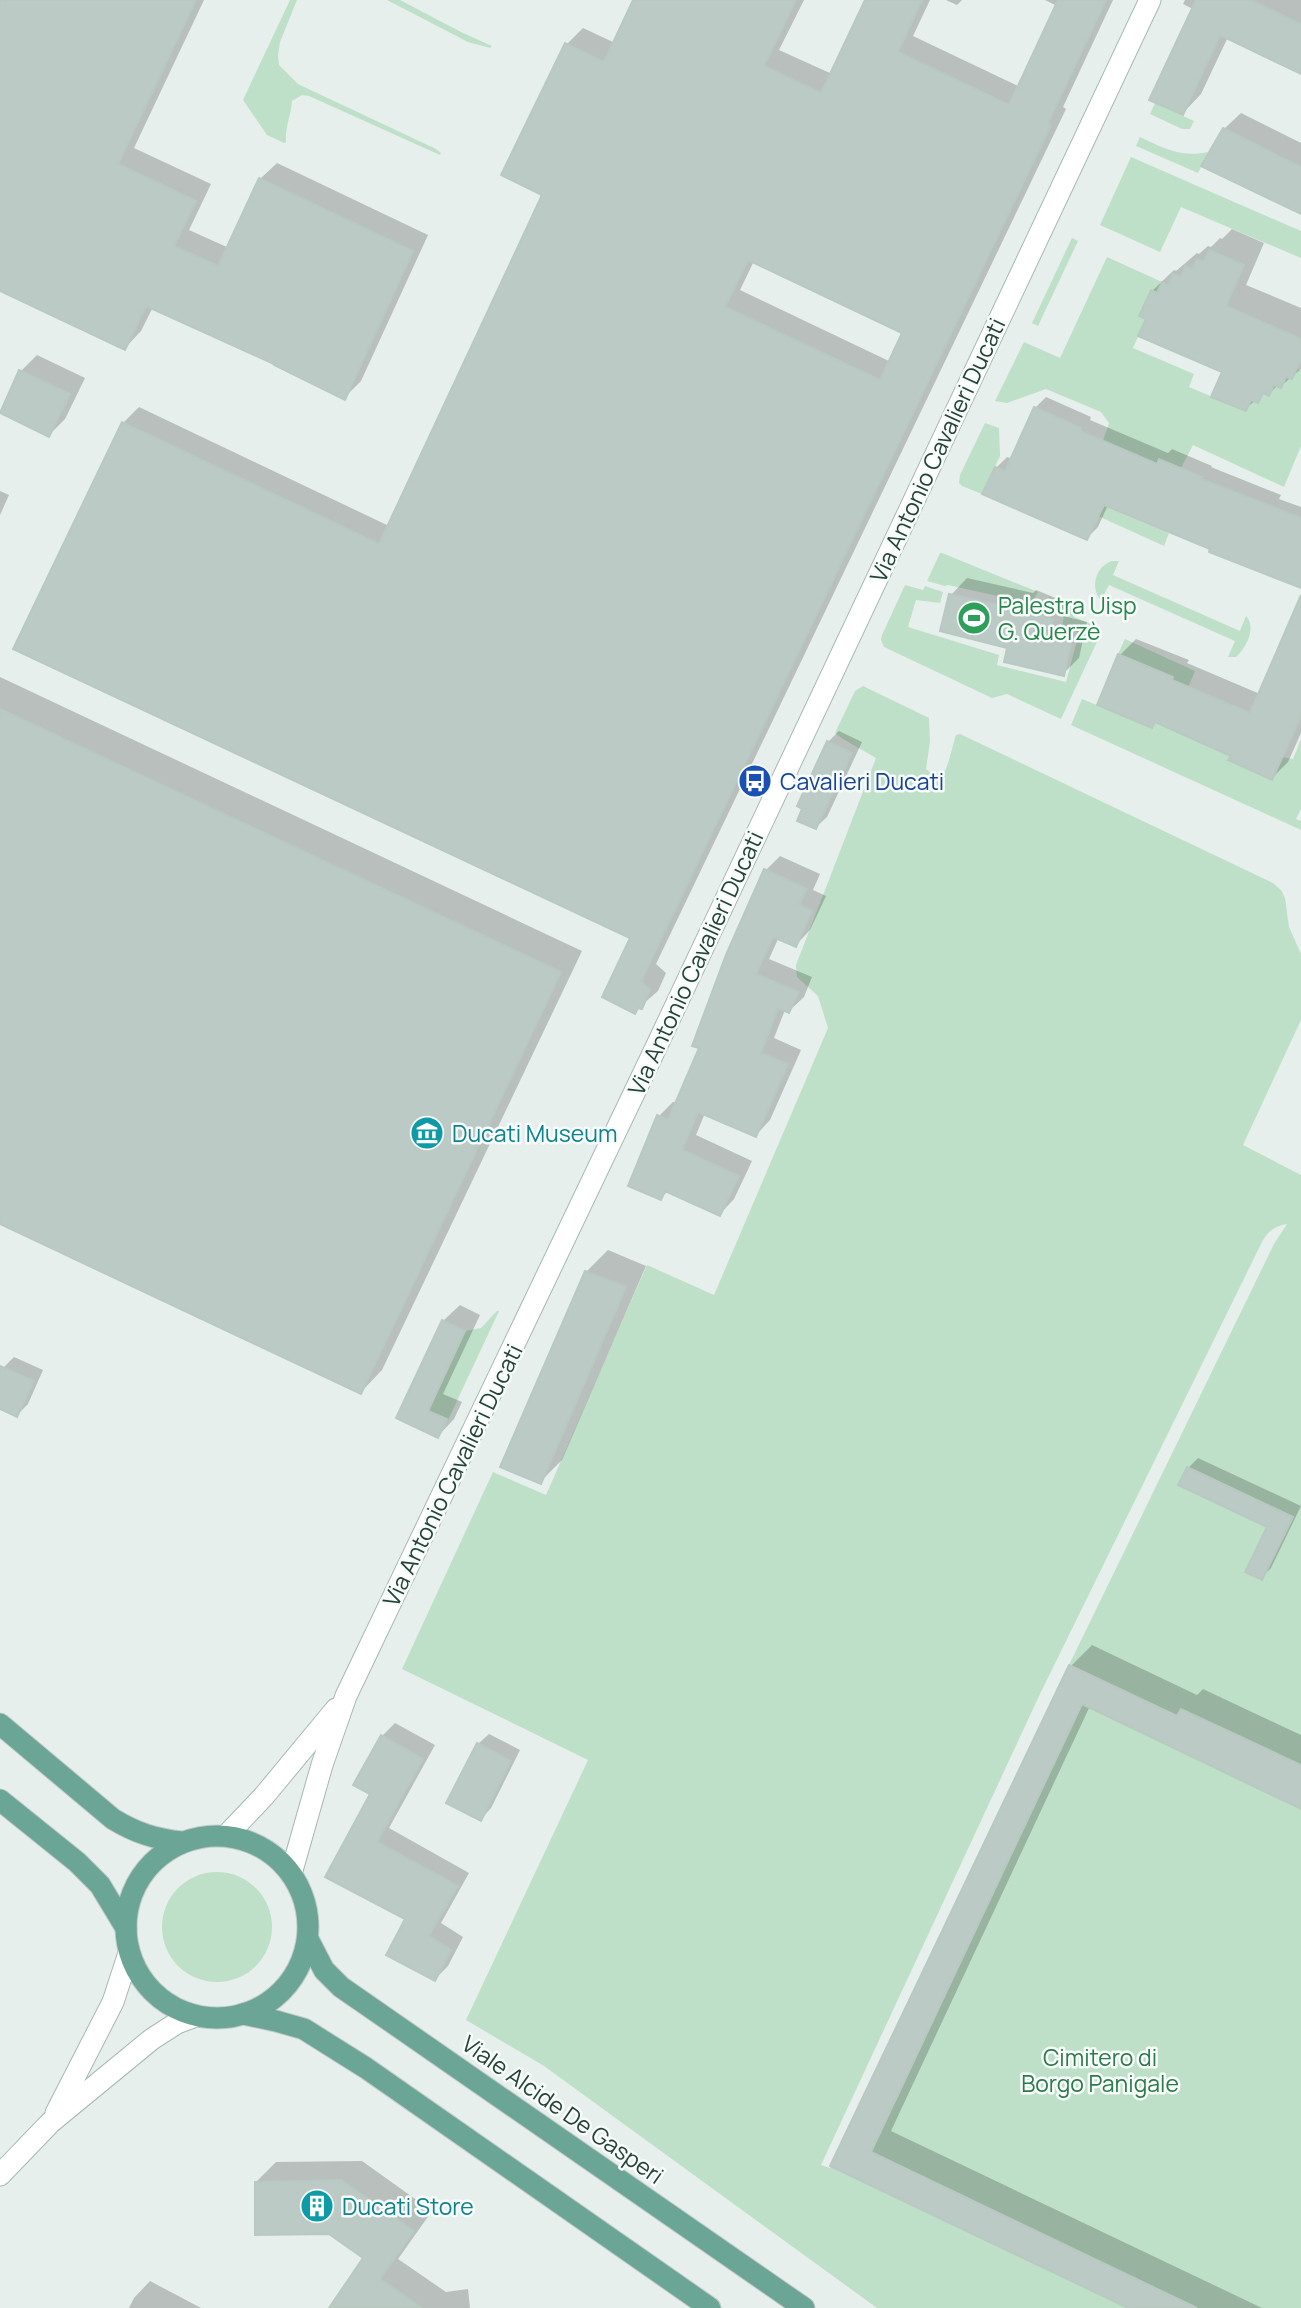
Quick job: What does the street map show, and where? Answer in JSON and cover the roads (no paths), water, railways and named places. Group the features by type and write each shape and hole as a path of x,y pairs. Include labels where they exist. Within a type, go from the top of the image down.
{"main road":[{"path":"0,1724 113,1819 134,1831 155,1839 182,1842 226,1836 245,1840 279,1859 302,1894 308,1916 308,1939 296,1972 274,1998 259,2008 225,2017 196,2016 166,2003 150,1990 138,1973 129,1953 125,1928 130,1901 141,1876 152,1862 182,1842"},
{"path":"0,1800 77,1862 100,1885 125,1928"},
{"name":"Viale Alcide De Gasperi","path":"308,1939 324,1970 341,1987 804,2308"},
{"path":"243,2014 304,2029 366,2068 710,2308"}],"street":[{"name":"Via Antonio Cavalieri Ducati","path":"291,1874 322,1765 346,1696 588,1191 1150,0"},
{"name":"Via Antonio Cavalieri Ducati","path":"226,1836 264,1796 346,1696"},
{"path":"51,2122 113,2002 129,1953"},
{"path":"0,2175 51,2122 152,2039 177,2023 196,2016"}],"place":[{"name":"Palestra Uisp G. Querzè","path":"974,618"},
{"name":"Cavalieri Ducati","path":"755,781"},
{"name":"Ducati Museum","path":"427,1133"},
{"name":"Ducati Store","path":"317,2206"}],"park label":[{"name":"Cimitero di Borgo Panigale","path":"1100,2070"}]}
